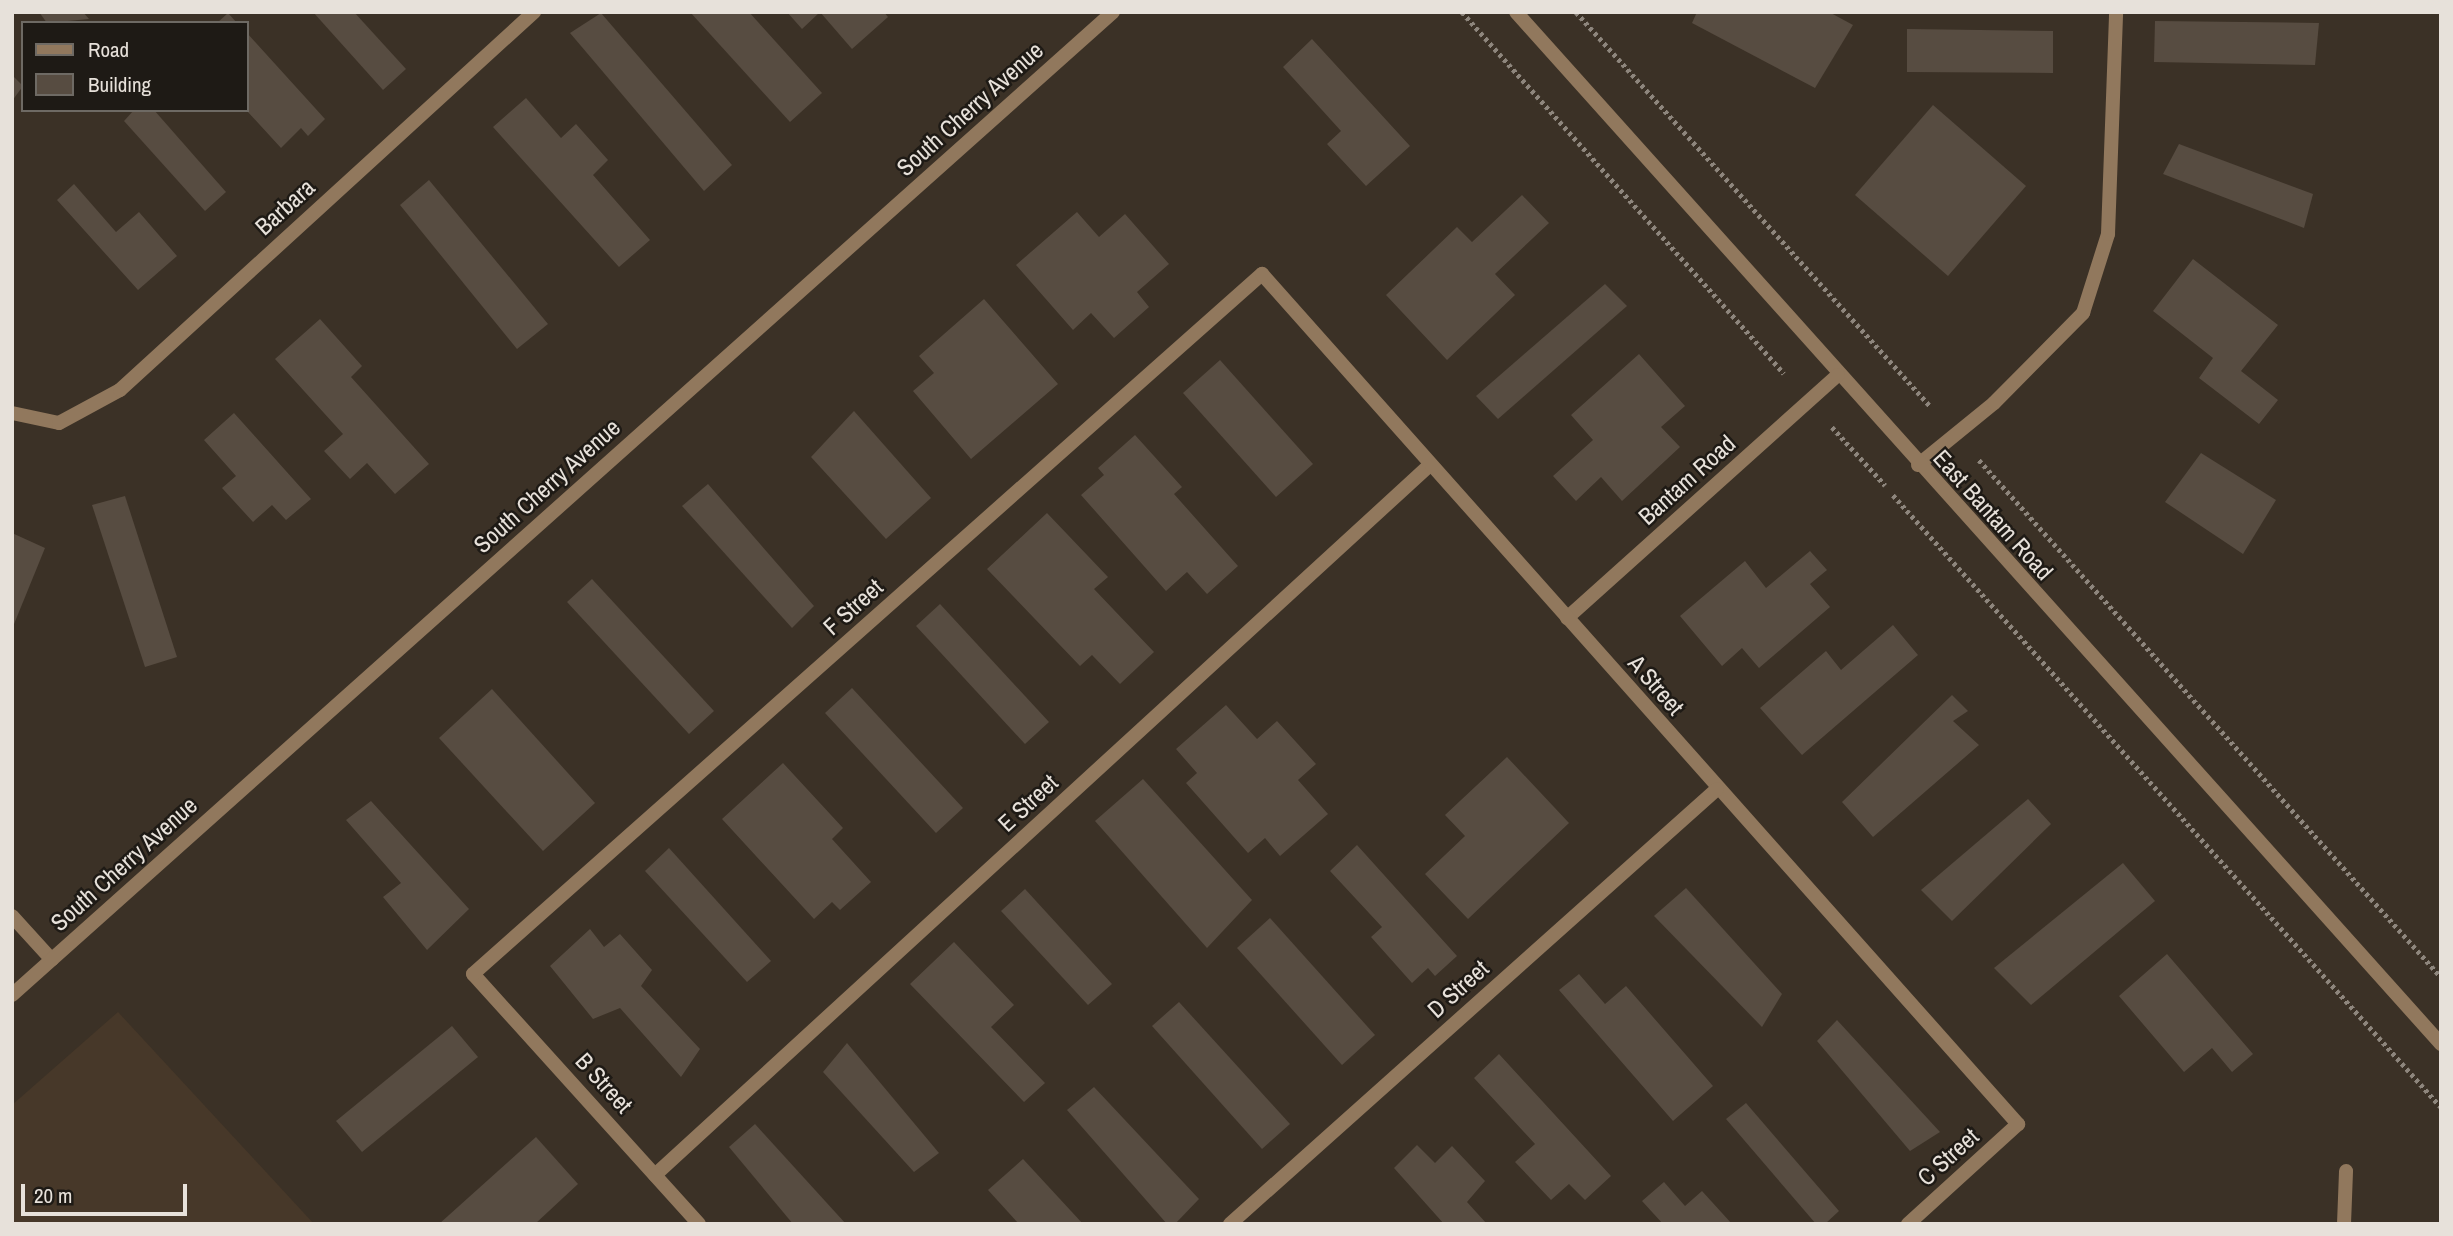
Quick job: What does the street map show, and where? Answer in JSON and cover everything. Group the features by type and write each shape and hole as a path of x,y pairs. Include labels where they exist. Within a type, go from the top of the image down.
{"street":[{"name":"Barbara","path":"12,413 59,423 120,390 534,12"},
{"name":"South Cherry Avenue","path":"12,995 1113,12"},
{"name":"East Bantam Road","path":"1516,12 1918,466 2441,1044"},
{"path":"1918,466 1994,403 2084,313 2108,234 2116,12"},
{"name":"A Street","path":"1262,274 1717,789 2018,1124"},
{"name":"F Street","path":"473,974 1262,274"},
{"name":"Bantam Road","path":"1567,618 1839,376"},
{"name":"E Street","path":"655,1175 1431,464"},
{"name":"D Street","path":"1230,1224 1717,789"},
{"path":"12,916 52,960"},
{"name":"B Street","path":"473,974 699,1224"},
{"name":"C Street","path":"1908,1224 2018,1124"},
{"path":"2344,1224 2346,1171"}],"path":[{"path":"1462,12 2441,1107"},
{"path":"1576,12 2441,977"}],"shaded area":[{"path":"118,1012 314,1224 12,1224 12,1105"}],"building":[{"path":"39,12 83,12 89,19 68,21 46,21"},
{"path":"313,12 354,12 406,69 383,90"},
{"path":"690,12 749,12 822,93 790,122"},
{"path":"787,12 820,12 802,29"},
{"path":"820,12 884,12 888,17 852,49"},
{"path":"1697,12 1829,12 1853,25 1815,88 1692,23"},
{"path":"228,13 235,21 219,21"},
{"path":"601,13 732,165 704,191 570,33"},
{"path":"2155,21 2319,23 2315,65 2154,62"},
{"path":"1907,29 2053,31 2053,73 1907,72"},
{"path":"248,34 325,119 308,136 301,128 281,148 248,112"},
{"path":"1312,39 1410,146 1366,186 1327,144 1341,131 1283,67"},
{"path":"12,75 21,84 21,89 12,101"},
{"path":"526,98 561,138 576,124 608,160 593,175 650,240 619,267 493,127"},
{"path":"1933,105 2026,186 1948,276 1855,195"},
{"path":"132,112 156,112 226,192 205,211 124,121"},
{"path":"2179,144 2313,194 2304,228 2163,174"},
{"path":"429,180 548,324 517,349 400,205"},
{"path":"74,184 116,232 139,212 177,256 138,290 57,200"},
{"path":"1522,195 1549,223 1495,274 1515,295 1447,360 1386,295 1457,227 1472,242"},
{"path":"1077,212 1099,237 1125,214 1169,264 1137,292 1149,307 1114,338 1091,313 1073,330 1016,265"},
{"path":"2193,259 2278,325 2241,371 2278,400 2259,424 2199,378 2213,358 2153,311"},
{"path":"1605,284 1627,306 1498,419 1476,396"},
{"path":"984,299 1058,384 971,459 913,391 934,373 919,356"},
{"path":"320,319 362,366 351,377 429,464 395,494 367,463 350,479 324,451 343,434 275,359"},
{"path":"1639,354 1685,406 1661,427 1680,447 1622,501 1601,477 1576,501 1553,476 1593,440 1571,415"},
{"path":"1220,360 1313,464 1276,497 1183,393"},
{"path":"854,411 931,498 886,539 811,457"},
{"path":"234,413 311,499 286,520 272,505 253,522 222,488 236,476 204,440"},
{"path":"1135,435 1182,487 1174,494 1238,566 1207,594 1187,572 1166,591 1081,495 1104,475 1098,468"},
{"path":"2201,453 2276,500 2243,554 2165,502"},
{"path":"708,484 814,606 792,628 682,506"},
{"path":"125,496 177,657 145,667 92,505"},
{"path":"1047,513 1108,577 1094,589 1154,652 1120,684 1092,655 1080,666 987,569"},
{"path":"12,533 45,548 12,629"},
{"path":"1810,551 1827,570 1810,584 1830,607 1759,668 1742,648 1722,666 1680,616 1745,561 1766,588"},
{"path":"592,579 714,711 689,734 567,602"},
{"path":"940,604 1049,722 1025,744 916,626"},
{"path":"1893,625 1918,655 1802,755 1760,708 1826,651 1841,670"},
{"path":"852,688 963,808 936,833 825,713"},
{"path":"492,689 595,803 543,851 439,738"},
{"path":"1952,695 1968,711 1953,721 1979,745 1873,837 1842,802"},
{"path":"1226,705 1257,739 1277,721 1316,764 1298,780 1328,814 1280,856 1265,838 1248,853 1186,783 1197,773 1176,749"},
{"path":"1507,757 1569,823 1468,919 1425,874 1465,836 1445,815"},
{"path":"783,763 843,828 832,839 871,882 840,910 832,902 814,919 722,819"},
{"path":"1143,779 1252,900 1207,948 1095,821"},
{"path":"2028,799 2051,824 1952,921 1921,890"},
{"path":"371,801 469,909 427,950 383,897 401,883 346,820"},
{"path":"1357,845 1457,956 1435,976 1428,968 1412,983 1371,937 1382,927 1330,871"},
{"path":"669,848 771,961 747,982 645,871"},
{"path":"2123,863 2155,901 2031,1005 1994,968"},
{"path":"1686,888 1782,994 1762,1027 1654,916"},
{"path":"1025,889 1112,984 1088,1005 1001,911"},
{"path":"1270,918 1375,1035 1342,1065 1237,948"},
{"path":"590,929 604,947 620,934 652,970 641,986 700,1049 681,1077 620,1008 593,1019 550,966"},
{"path":"954,942 1014,1005 991,1027 1045,1083 1024,1102 910,984"},
{"path":"2167,954 2253,1054 2232,1072 2212,1048 2184,1072 2119,996"},
{"path":"1579,974 1605,1004 1626,986 1713,1086 1673,1121 1559,990"},
{"path":"1179,1002 1290,1124 1262,1149 1152,1026"},
{"path":"1837,1020 1940,1132 1910,1151 1817,1041"},
{"path":"452,1026 478,1057 362,1152 336,1121"},
{"path":"847,1043 939,1153 914,1172 823,1072"},
{"path":"1499,1054 1611,1176 1585,1200 1569,1184 1551,1200 1515,1162 1535,1144 1474,1078"},
{"path":"1094,1087 1199,1199 1175,1224 1167,1224 1067,1110"},
{"path":"1746,1103 1839,1211 1825,1224 1816,1224 1726,1119"},
{"path":"755,1124 846,1224 793,1224 729,1147"},
{"path":"536,1137 578,1184 535,1224 439,1224"},
{"path":"1417,1145 1435,1163 1452,1146 1485,1181 1467,1202 1487,1224 1444,1224 1394,1168"},
{"path":"1023,1159 1083,1224 1019,1224 988,1190"},
{"path":"1664,1182 1685,1206 1702,1191 1732,1224 1663,1224 1642,1201"}]}
